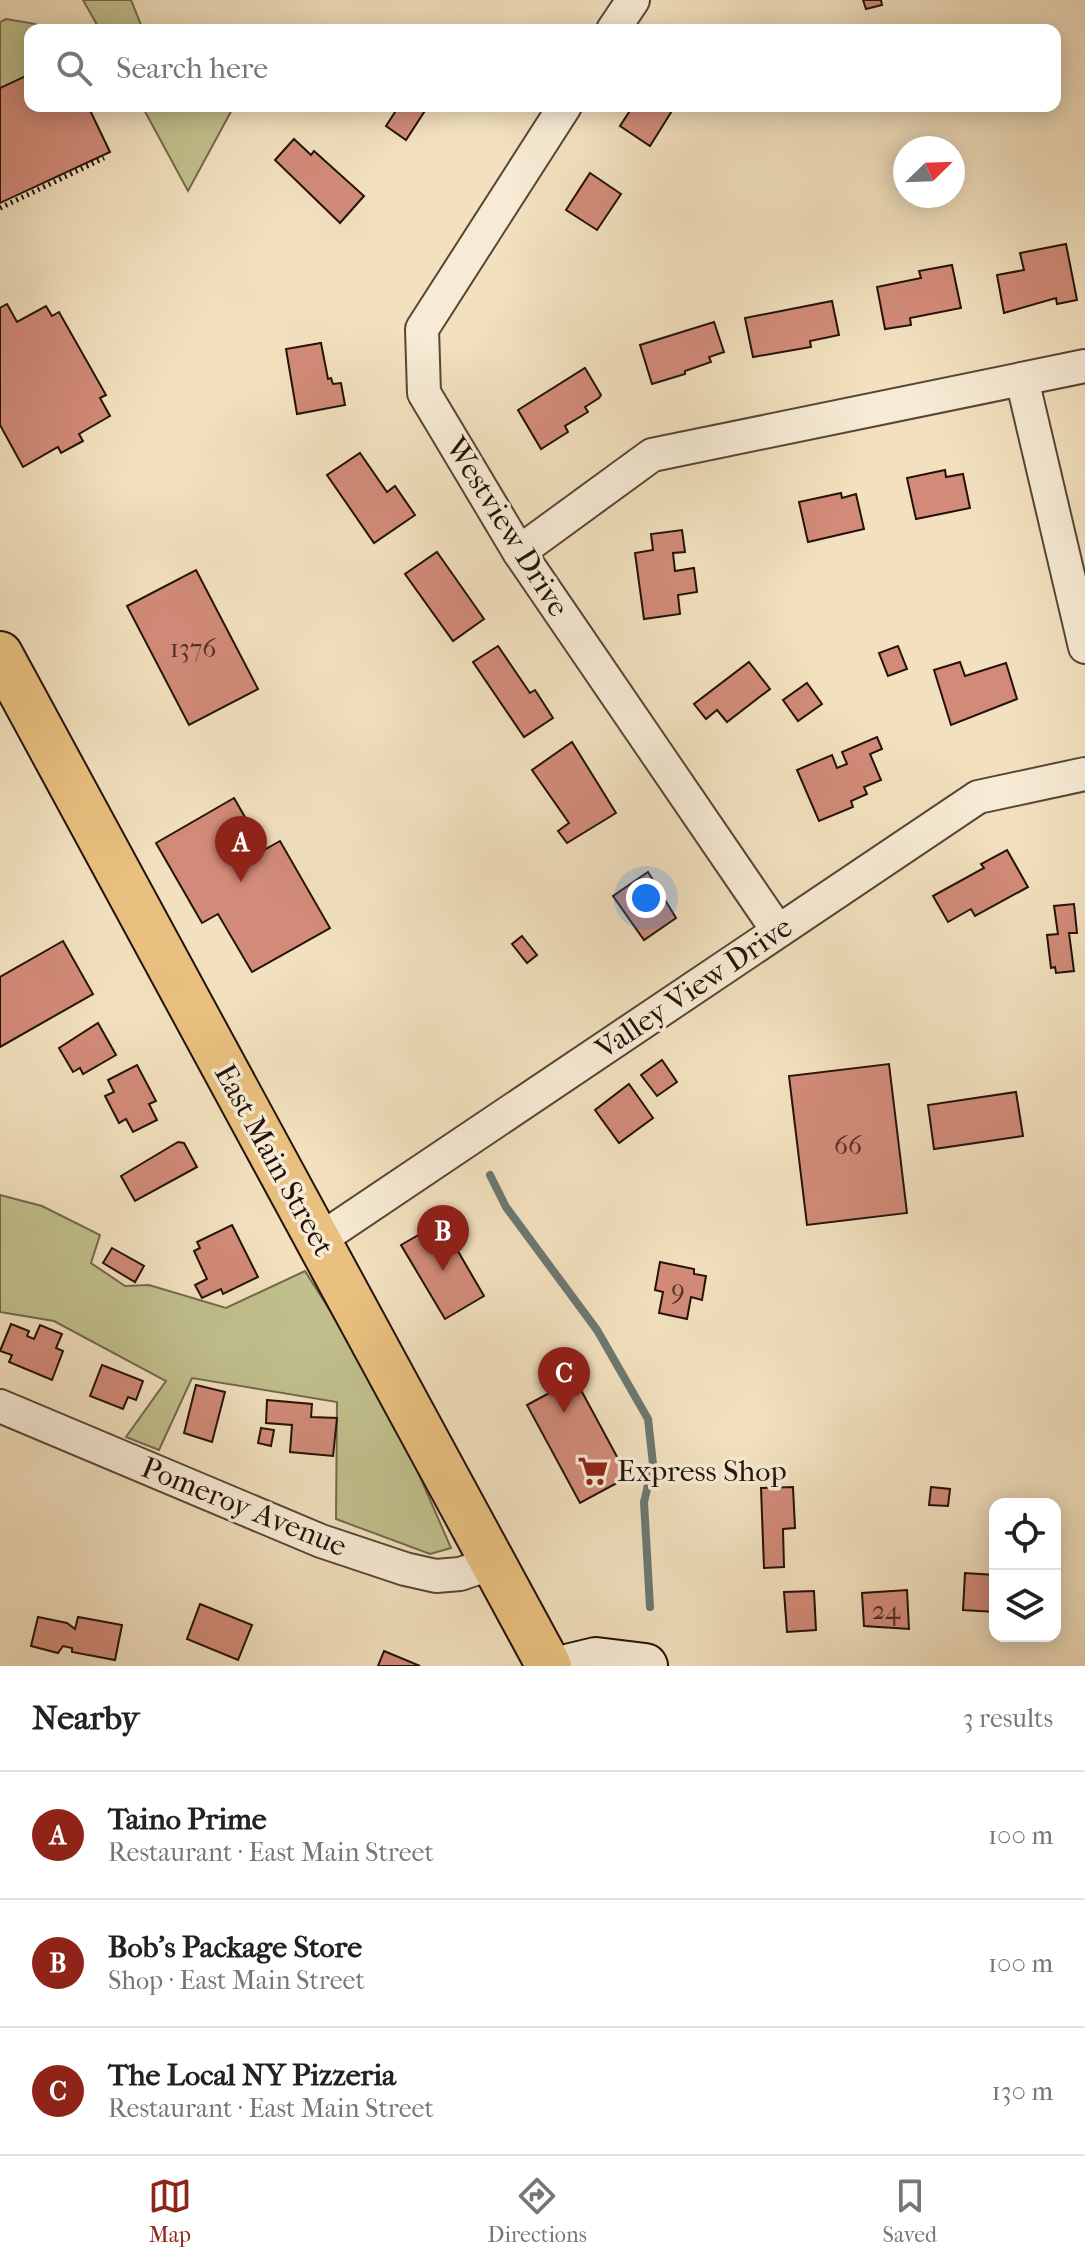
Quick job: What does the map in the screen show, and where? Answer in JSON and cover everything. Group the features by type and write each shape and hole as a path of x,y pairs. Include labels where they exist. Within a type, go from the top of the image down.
{"main road":[{"name":"East Main Street","path":"0,654 549,1666"},
{"path":"571,1666 596,1660 645,1666"}],"street":[{"path":"617,24 633,0"},
{"name":"Westview Drive","path":"561,112 422,329 424,393 519,552 778,931"},
{"path":"519,552 652,455 1085,366"},
{"path":"1022,379 1085,647"},
{"name":"Valley View Drive","path":"319,1240 978,797 1085,774"},
{"name":"Pomeroy Avenue","path":"0,1406 321,1541 405,1569 436,1576 460,1574 493,1563"}],"path":[{"path":"0,208 104,158"}],"shaded area":[{"path":"83,0 131,0 141,24 97,24"},
{"path":"6,19 35,24 24,24 24,78 0,89 0,22"},
{"path":"145,112 231,112 188,191"},
{"path":"0,1195 42,1206 100,1235 91,1263 125,1286 149,1285 226,1308 305,1271 387,1401 451,1548 430,1554 336,1519 337,1402 192,1378 159,1450 126,1437 166,1381 54,1321 0,1312"}],"building":[{"path":"863,0 881,0 882,5 866,9"},
{"path":"24,77 24,112 91,112 110,152 0,203 0,88"},
{"path":"395,112 424,112 406,140 386,126"},
{"path":"629,112 671,112 650,146 620,126"},
{"path":"294,139 311,155 314,151 364,196 340,223 275,160"},
{"path":"590,173 621,194 597,230 566,210"},
{"path":"1066,244 1077,300 1057,304 1056,298 1004,313 997,275 1024,270 1020,253"},
{"path":"952,265 961,308 910,318 911,325 885,329 877,287 921,278 919,271"},
{"path":"832,301 839,335 810,341 811,347 753,357 745,318"},
{"path":"7,304 17,322 46,306 52,316 59,312 106,395 100,398 110,416 79,434 83,441 61,453 58,447 23,467 0,425 0,308"},
{"path":"714,322 724,352 709,357 711,362 685,371 685,374 652,384 640,345"},
{"path":"321,343 328,379 331,378 333,384 341,383 345,405 297,414 286,349"},
{"path":"585,368 601,395 585,407 588,412 565,426 568,432 541,449 518,410"},
{"path":"360,453 387,492 395,486 415,515 374,543 327,475"},
{"path":"945,470 946,477 963,474 970,508 916,519 907,478"},
{"path":"841,493 842,498 856,494 864,529 808,542 799,502"},
{"path":"682,530 685,552 673,553 675,571 694,568 697,592 678,595 680,614 644,619 635,553 653,550 651,534"},
{"path":"437,552 484,619 453,641 405,574"},
{"path":"196,570 258,689 189,725 127,606"},
{"path":"498,646 530,693 535,690 553,718 524,737 473,662"},
{"path":"898,646 907,669 888,676 879,653"},
{"path":"749,662 770,689 727,722 717,710 706,719 694,704"},
{"path":"960,662 965,676 1006,663 1017,699 951,725 934,670"},
{"path":"807,683 822,704 798,721 783,700"},
{"path":"877,737 882,749 870,754 881,780 864,787 867,794 851,801 853,807 819,821 797,770 832,755 837,768 847,764 842,752"},
{"path":"572,742 616,813 567,843 558,831 569,823 532,770"},
{"path":"234,798 264,850 280,841 330,928 252,972 218,914 202,923 156,843"},
{"path":"1007,850 1028,887 975,916 971,909 948,922 933,896 984,868 981,864"},
{"path":"648,872 676,918 644,940 613,896"},
{"path":"1074,904 1077,933 1069,933 1074,971 1056,973 1055,967 1051,968 1047,935 1058,934 1054,906"},
{"path":"522,936 537,955 527,963 512,944"},
{"path":"63,941 93,994 0,1047 0,977"},
{"path":"98,1023 116,1055 83,1074 80,1068 73,1072 59,1048"},
{"path":"662,1060 677,1082 657,1096 641,1075"},
{"path":"889,1064 907,1213 807,1225 789,1076"},
{"path":"137,1065 156,1101 149,1104 157,1120 133,1132 126,1119 119,1123 105,1096 114,1092 108,1080"},
{"path":"629,1084 653,1118 619,1143 595,1110"},
{"path":"1016,1092 1023,1136 934,1149 928,1105"},
{"path":"178,1142 184,1143 197,1167 135,1201 121,1176"},
{"path":"441,1222 484,1296 445,1319 401,1245"},
{"path":"232,1225 258,1277 223,1294 221,1289 202,1298 195,1285 207,1279 194,1251 200,1248 197,1242"},
{"path":"112,1248 144,1266 135,1282 103,1263"},
{"path":"660,1262 694,1269 694,1274 706,1276 702,1300 691,1297 687,1319 659,1313 663,1292 655,1290"},
{"path":"11,1324 29,1331 27,1336 34,1339 40,1325 62,1334 56,1348 63,1351 52,1380 9,1362 12,1355 0,1351"},
{"path":"102,1365 143,1381 136,1400 128,1397 123,1409 90,1396"},
{"path":"575,1379 628,1477 580,1503 527,1405"},
{"path":"196,1385 225,1392 212,1442 184,1433"},
{"path":"267,1400 312,1404 311,1417 337,1418 333,1456 290,1452 292,1425 266,1423"},
{"path":"261,1428 274,1430 271,1446 258,1443"},
{"path":"793,1487 795,1528 783,1529 784,1567 764,1568 761,1488"},
{"path":"931,1487 950,1489 948,1506 929,1505"},
{"path":"965,1573 989,1575 989,1612 963,1610"},
{"path":"907,1590 909,1629 864,1626 862,1593"},
{"path":"814,1591 816,1630 787,1632 784,1592"},
{"path":"200,1604 252,1625 238,1660 187,1639"},
{"path":"38,1617 67,1623 75,1629 78,1617 122,1625 115,1660 72,1652 72,1648 63,1646 58,1653 31,1646"},
{"path":"384,1651 420,1666 378,1666"}],"waterway":[{"path":"490,1175 506,1207 597,1330 648,1419 653,1464 644,1502 650,1607"}],"place":[{"name":"Taino Prime","path":"241,882"},
{"name":"Bob's Package Store","path":"443,1271"},
{"name":"The Local NY Pizzeria","path":"564,1413"},
{"name":"Express Shop","path":"593,1471"}]}
